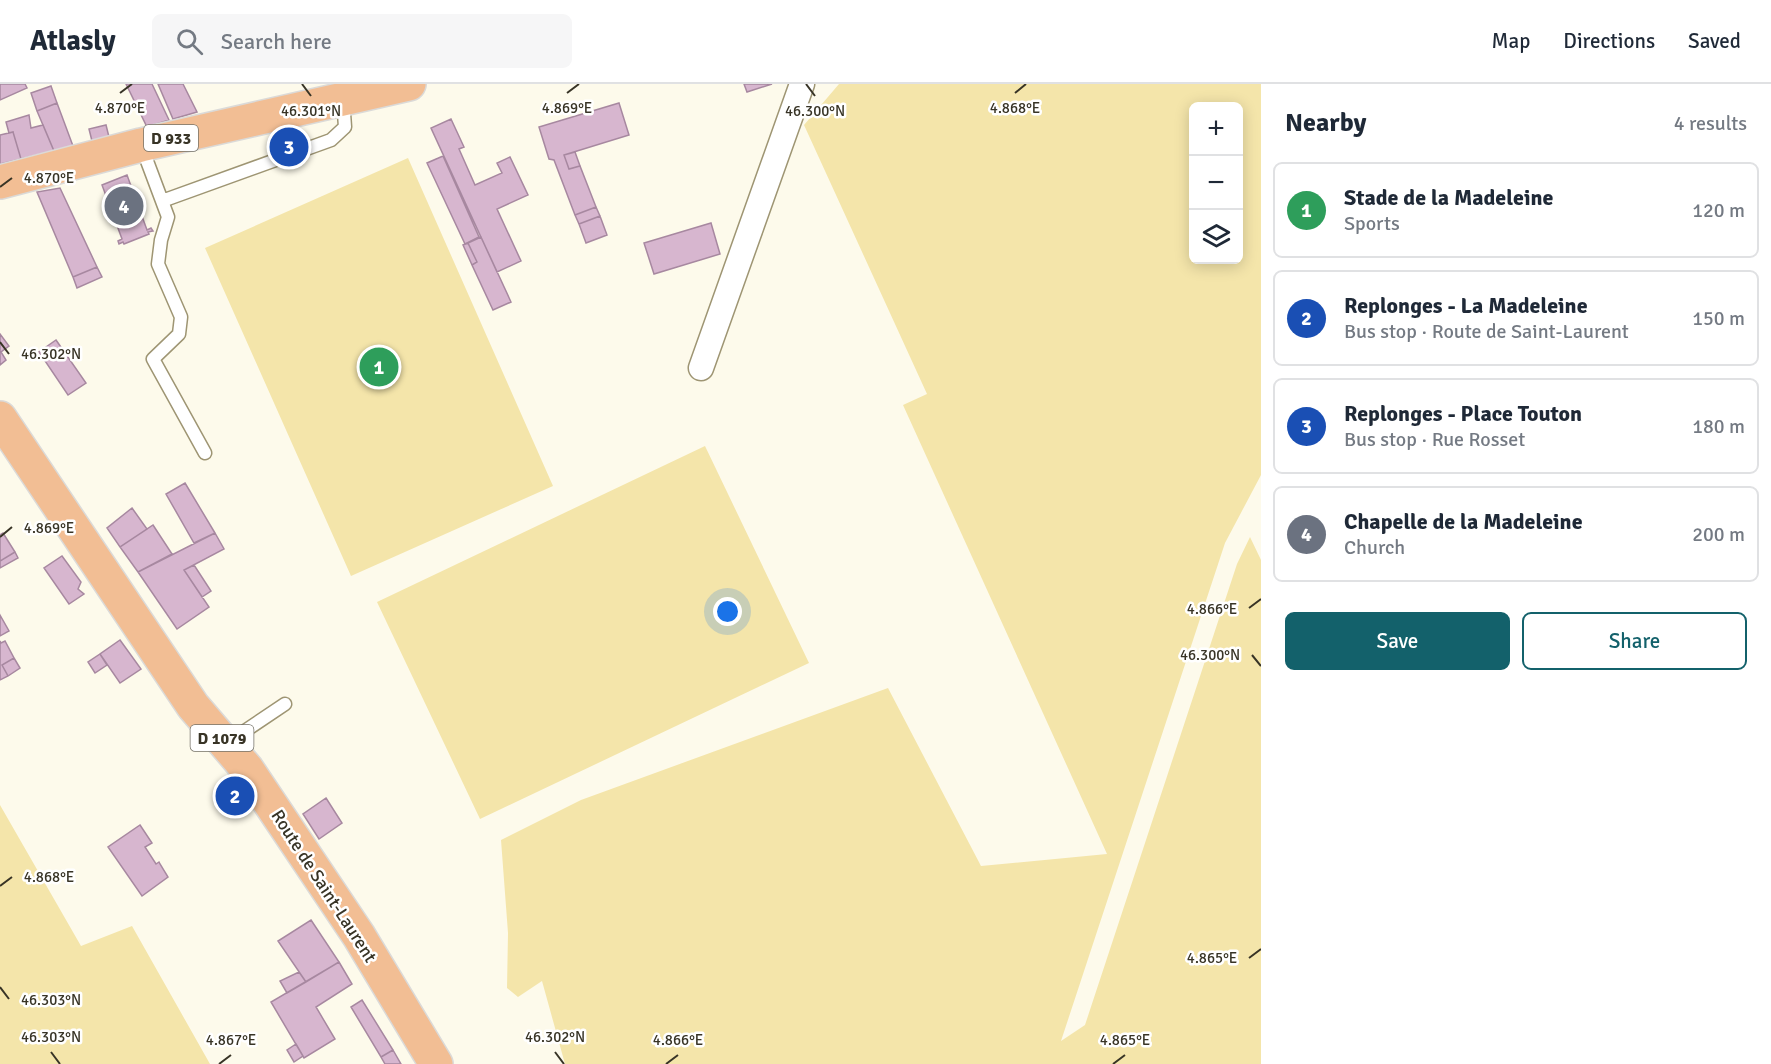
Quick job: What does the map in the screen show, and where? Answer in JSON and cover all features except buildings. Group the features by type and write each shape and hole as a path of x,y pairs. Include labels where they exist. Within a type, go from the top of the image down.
{"main road":[{"name":"D 933","path":"0,182 141,145 330,91 409,84"},
{"name":"Route de Saint-Laurent","path":"0,418 194,706 247,769 358,936 436,1064"}],"street":[{"path":"701,368 802,84"}],"lane":[{"path":"162,201 331,140 345,127 330,91"},
{"path":"141,145 168,217 161,240 158,264 182,317 179,334 153,358 205,453"},
{"path":"227,743 285,704"}],"shaded area":[{"path":"839,84 1261,84 1261,475 1225,543 1061,1041 1085,1025 1237,564 1250,537 1261,560 1261,1064 565,1064 542,981 518,997 507,988 508,933 501,840 581,800 888,688 981,866 1107,854 903,405 927,394 804,125"},
{"path":"408,158 553,486 351,576 205,248"},
{"path":"705,446 809,663 480,819 377,602"},
{"path":"0,805 81,946 132,926 210,1064 0,1064"}],"place":[{"name":"Replonges - Place Touton","path":"289,147"},
{"name":"Chapelle de la Madeleine","path":"124,206"},
{"name":"Stade de la Madeleine","path":"379,367"},
{"name":"Replonges - La Madeleine","path":"235,796"}]}
